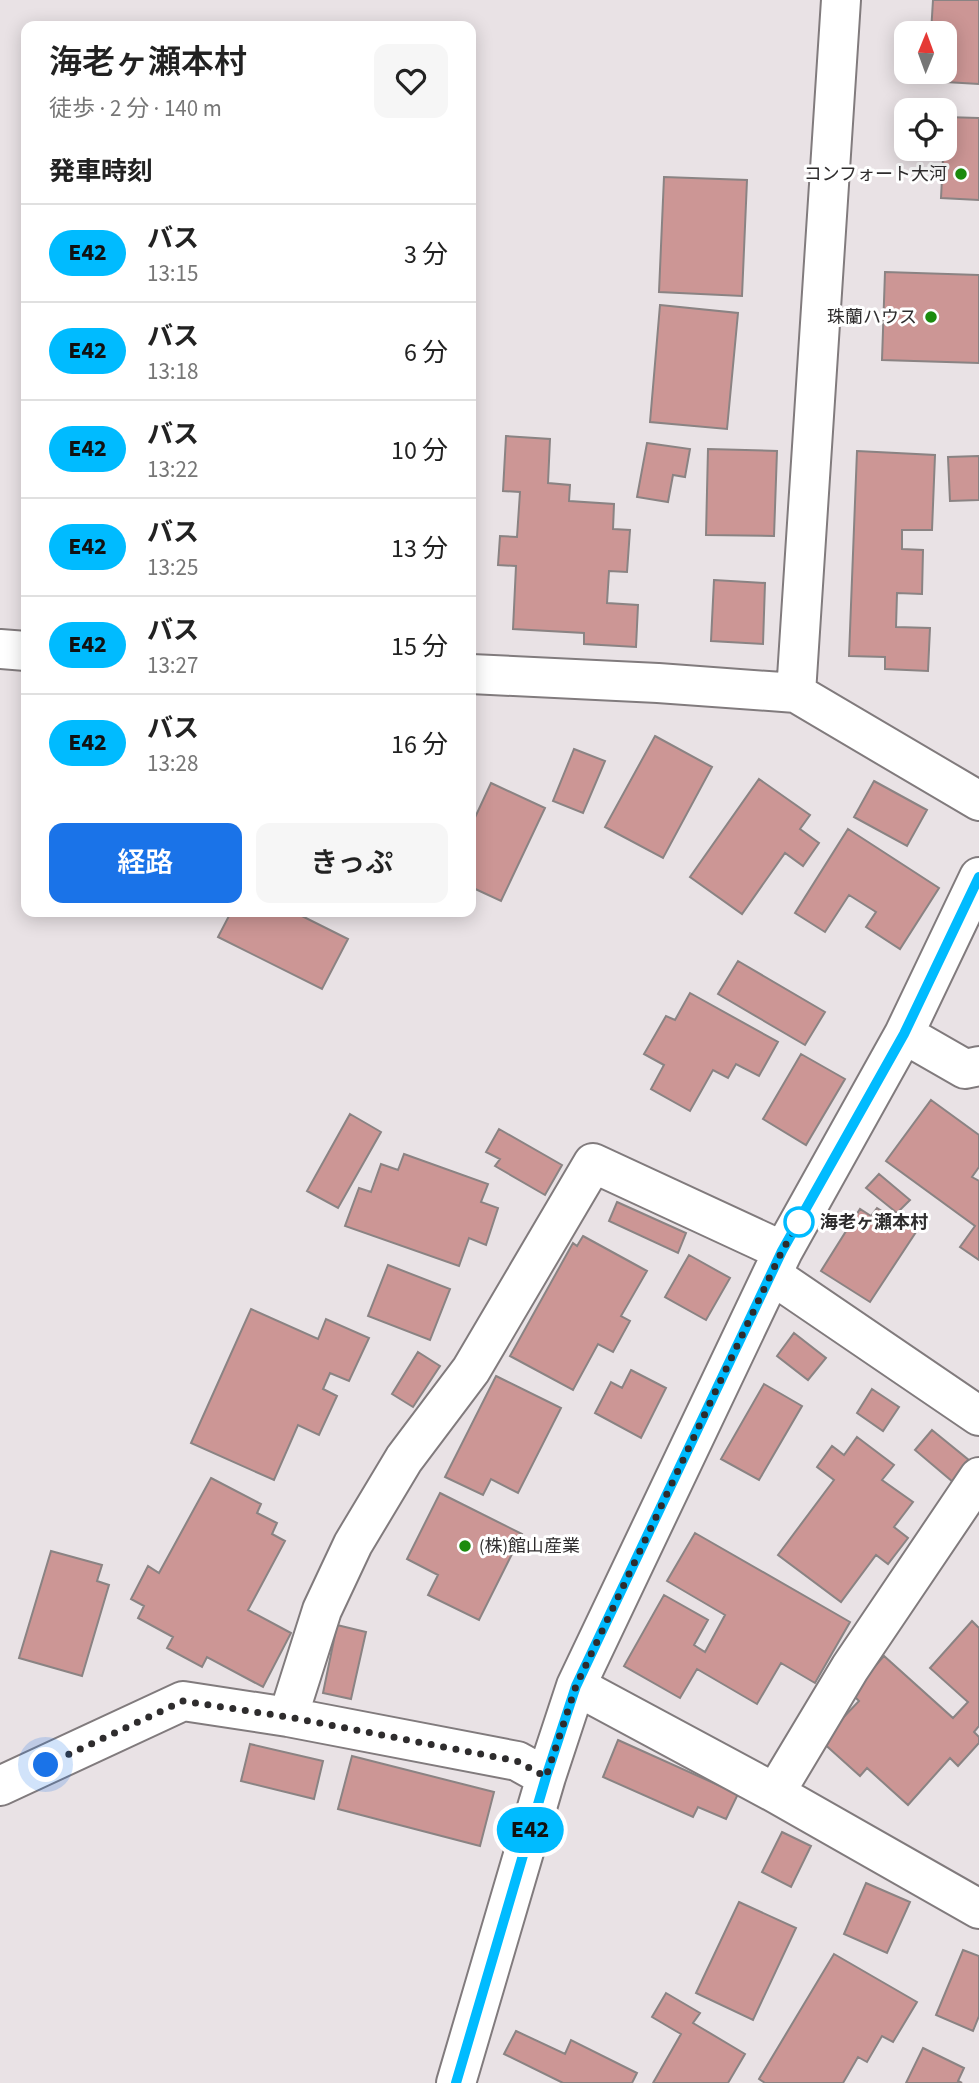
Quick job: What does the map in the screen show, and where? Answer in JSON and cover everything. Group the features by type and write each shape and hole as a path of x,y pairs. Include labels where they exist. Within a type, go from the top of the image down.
{"street":[{"path":"796,693 841,0"},
{"path":"0,649 21,651"},
{"path":"476,674 796,693 979,800"},
{"path":"456,2083 546,1777 576,1686 777,1263 904,1034 979,877"},
{"path":"904,1034 965,1069 979,1066"},
{"path":"288,1717 322,1610 353,1544 404,1459 471,1370 593,1163 777,1263 979,1416"},
{"path":"775,1793 850,1668 979,1477"},
{"path":"576,1686 775,1793 979,1909"},
{"path":"0,1786 183,1701 288,1717 517,1761 546,1777"}],"building":[{"path":"933,0 979,0 979,84 957,83 957,21 932,21"},
{"name":"コンフォート大河","path":"957,117 979,118 979,200 941,198 943,161 957,161"},
{"path":"664,177 747,180 742,296 659,292"},
{"name":"珠蘭ハウス","path":"885,272 979,275 979,363 882,360"},
{"path":"660,305 738,313 727,429 650,422"},
{"path":"506,436 550,439 548,483 570,485 569,501 614,504 613,529 630,530 627,572 609,571 607,603 638,605 636,647 584,644 584,633 513,629 516,566 498,565 500,536 517,537 520,492 503,491"},
{"path":"647,443 690,449 685,477 673,475 668,502 637,497"},
{"path":"708,449 777,451 774,536 706,535"},
{"path":"857,451 935,455 932,530 902,530 902,549 923,550 922,594 897,593 896,627 930,628 928,671 885,669 885,657 849,656"},
{"path":"979,456 979,500 950,501 948,457"},
{"path":"714,580 765,583 763,644 711,641"},
{"path":"655,736 712,767 663,858 605,827"},
{"path":"574,749 605,761 583,813 553,801"},
{"path":"759,779 810,815 800,829 819,843 803,866 785,853 742,914 690,877"},
{"path":"874,781 927,810 907,846 854,817"},
{"path":"491,783 545,808 501,901 476,889 476,815"},
{"path":"848,829 939,888 900,949 866,927 876,912 849,895 825,932 795,913"},
{"path":"228,917 304,917 348,939 322,989 218,937"},
{"path":"738,961 825,1012 805,1045 718,994"},
{"path":"690,993 778,1042 759,1076 736,1064 728,1078 713,1070 690,1111 651,1089 664,1065 644,1054 666,1016 675,1020"},
{"path":"801,1054 845,1079 806,1145 763,1119"},
{"path":"931,1100 979,1135 979,1167 972,1177 979,1181 979,1260 960,1247 975,1226 886,1161"},
{"path":"350,1114 381,1132 338,1208 307,1191"},
{"path":"499,1129 562,1165 545,1195 495,1166 500,1159 486,1152"},
{"path":"404,1154 488,1184 481,1202 498,1208 486,1245 469,1238 459,1266 345,1226 359,1188 371,1192 381,1164 398,1170"},
{"path":"879,1174 910,1200 897,1213 866,1188"},
{"path":"617,1202 686,1233 678,1253 609,1221"},
{"path":"877,1208 916,1232 870,1302 821,1271 860,1209 871,1216"},
{"path":"583,1236 647,1271 621,1316 630,1321 613,1352 598,1344 573,1390 510,1356 573,1243 577,1246"},
{"path":"689,1255 730,1278 706,1320 665,1297"},
{"path":"388,1265 450,1289 430,1340 368,1316"},
{"path":"251,1309 318,1339 326,1319 369,1338 349,1381 330,1373 323,1389 337,1396 319,1435 298,1425 274,1480 191,1443"},
{"path":"794,1333 826,1358 808,1380 777,1356"},
{"path":"418,1352 440,1366 413,1407 392,1394"},
{"path":"631,1370 666,1388 641,1438 595,1413 611,1382 622,1388"},
{"path":"496,1376 561,1408 518,1493 491,1479 483,1495 445,1477"},
{"path":"764,1384 802,1406 759,1480 721,1459"},
{"path":"872,1389 899,1407 883,1431 857,1413"},
{"path":"932,1430 970,1461 953,1482 915,1450"},
{"path":"857,1437 894,1465 882,1480 913,1502 894,1527 908,1538 888,1564 876,1555 841,1602 778,1555 834,1480 817,1467 832,1446 844,1455"},
{"path":"211,1478 261,1504 257,1513 277,1523 272,1534 285,1541 248,1610 291,1633 263,1687 207,1657 202,1667 167,1648 173,1637 138,1618 144,1606 131,1599 148,1566 159,1573"},
{"name":"(株)館山産業","path":"440,1493 522,1534 479,1620 428,1595 438,1575 407,1559"},
{"path":"695,1533 850,1622 815,1683 781,1663 757,1704 697,1669 680,1698 624,1666 664,1595 708,1620 694,1645 705,1652 725,1615 667,1581"},
{"path":"51,1551 102,1565 97,1581 109,1585 82,1676 19,1658"},
{"path":"972,1621 979,1628 979,1726 974,1732 979,1737 979,1743 958,1766 950,1758 908,1805 867,1768 860,1776 821,1741 859,1701 851,1693 884,1656 953,1718 968,1702 930,1668"},
{"path":"337,1625 366,1632 351,1699 323,1693"},
{"path":"618,1740 738,1794 726,1819 698,1807 693,1817 603,1777"},
{"path":"250,1744 323,1761 314,1799 241,1781"},
{"path":"352,1756 494,1792 480,1846 338,1809"},
{"path":"782,1832 811,1846 791,1887 762,1872"},
{"path":"866,1883 910,1902 887,1953 844,1934"},
{"path":"739,1902 796,1928 753,2020 696,1993"},
{"path":"963,1950 979,1956 979,2016 973,2031 936,2015"},
{"path":"834,1954 917,2002 893,2042 882,2036 867,2062 858,2057 843,2083 765,2083 759,2079"},
{"path":"666,1993 700,2013 693,2023 745,2054 728,2083 653,2083 681,2034 652,2017"},
{"path":"516,2031 565,2054 571,2040 637,2073 632,2083 563,2083 504,2054"},
{"path":"923,2048 964,2068 958,2081 962,2083 906,2083"}],"bus line":[{"name":"E42","path":"456,2083 546,1777 576,1686 782,1251 904,1034 979,877"}],"place":[{"name":"コンフォート大河","path":"961,174"},
{"name":"珠蘭ハウス","path":"931,317"},
{"name":"海老ヶ瀬本村","path":"799,1222"},
{"name":"(株)館山産業","path":"465,1546"}],"route":[{"path":"46,1765 183,1701 288,1717 517,1761 546,1777 576,1686 782,1251 799,1222"}]}
